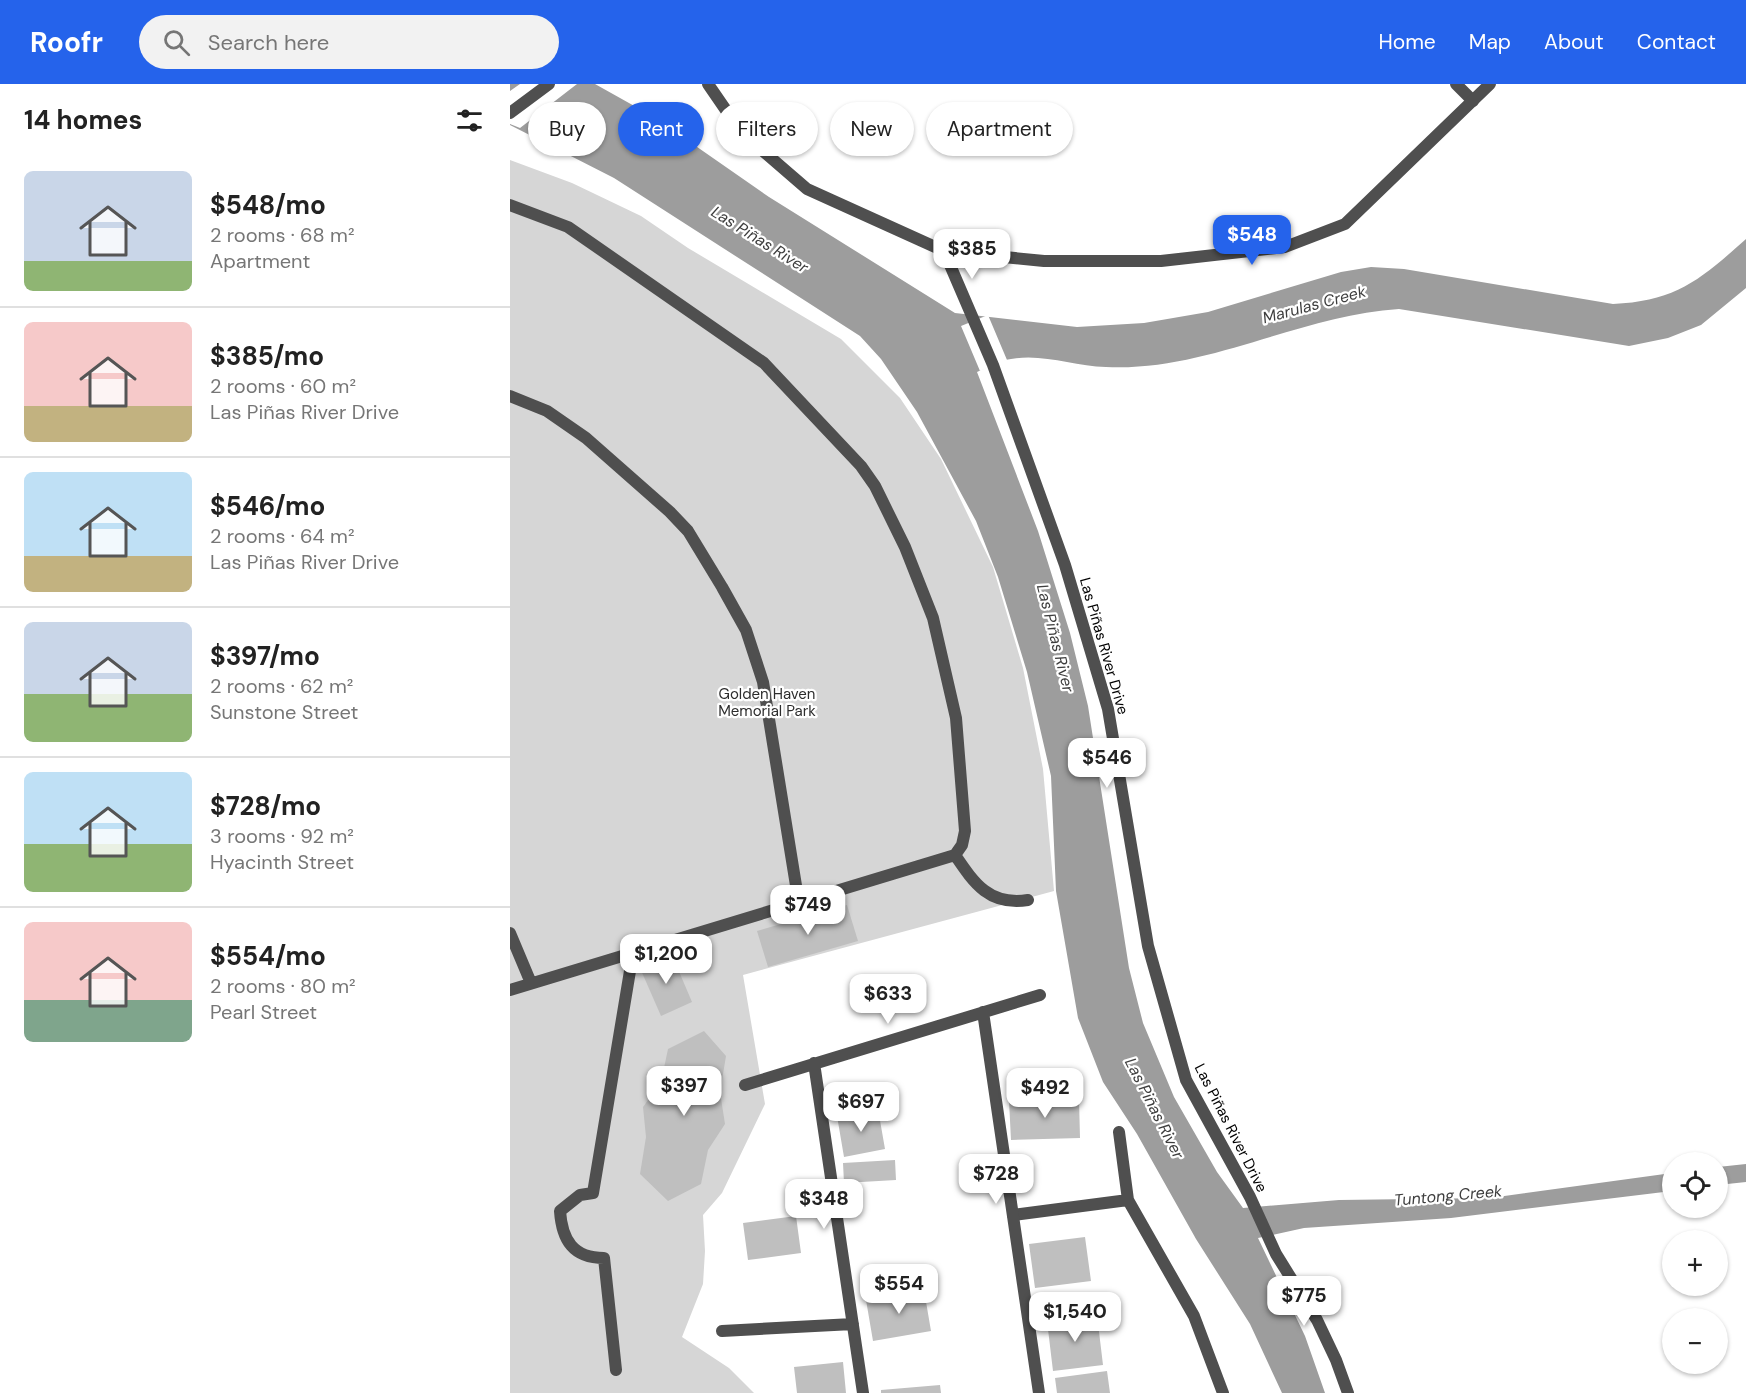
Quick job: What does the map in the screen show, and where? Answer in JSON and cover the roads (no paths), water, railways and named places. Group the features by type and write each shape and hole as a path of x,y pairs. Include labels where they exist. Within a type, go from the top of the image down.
{"street":[{"path":"510,113 549,84"},
{"path":"708,84 741,132 807,189 944,251 1044,261 1150,261 1285,247 1345,224 1490,84"},
{"path":"1456,84 1473,100"},
{"path":"510,205 568,227 764,363 861,466 875,486 909,557 933,618 956,718 965,831 962,845 955,855 510,990"},
{"name":"Las Piñas River Drive","path":"944,251 993,365 1065,565 1108,709 1148,946 1186,1080 1250,1197 1276,1254 1317,1320 1336,1360 1348,1393"},
{"path":"510,396 547,411 586,438 670,512 688,531 722,587 746,630 763,682 799,904"},
{"path":"955,855 982,890 1005,900 1028,900"},
{"path":"510,933 531,983"},
{"path":"616,1370 604,1258 577,1254 565,1240 560,1211 580,1195 593,1193 633,953"},
{"path":"745,1084 1040,995"},
{"path":"983,1012 1039,1393"},
{"path":"814,1064 863,1393"},
{"path":"1119,1132 1128,1200 1194,1316 1223,1393"},
{"path":"1012,1215 1128,1200"},
{"path":"722,1331 853,1324"}],"water":[{"path":"510,84 595,84 627,102 618,102 618,156 704,156 704,152 769,197 955,313 1077,327 1144,323 1208,312 1341,272 1371,267 1404,269 1613,304 1635,302 1671,293 1686,286 1715,266 1746,239 1746,288 1701,325 1668,338 1629,346 1399,309 1362,313 1326,321 1180,361 1144,366 1106,367 1023,358 1002,361 977,372 1038,531 1070,633 1088,706 1129,968 1143,1023 1174,1097 1217,1172 1243,1208 1339,1200 1490,1198 1662,1174 1662,1192 1451,1218 1304,1228 1258,1238 1305,1336 1325,1393 1282,1393 1250,1324 1196,1239 1137,1134 1103,1082 1078,1018 1056,891 1051,776 1027,672 998,577 976,521 917,412 881,359 860,336 614,178 571,156 606,156 606,102 528,102 528,134 510,125"},
{"path":"1746,1164 1746,1182 1728,1184 1728,1166"}],"water label":[{"name":"Las Piñas River","path":"760,239"},
{"name":"Marulas Creek","path":"1314,304"},
{"name":"Las Piñas River","path":"1056,638"},
{"name":"Las Piñas River","path":"1155,1108"},
{"name":"Tuntong Creek","path":"1448,1195"}],"park label":[{"name":"Golden Haven Memorial Park","path":"767,702"}]}
